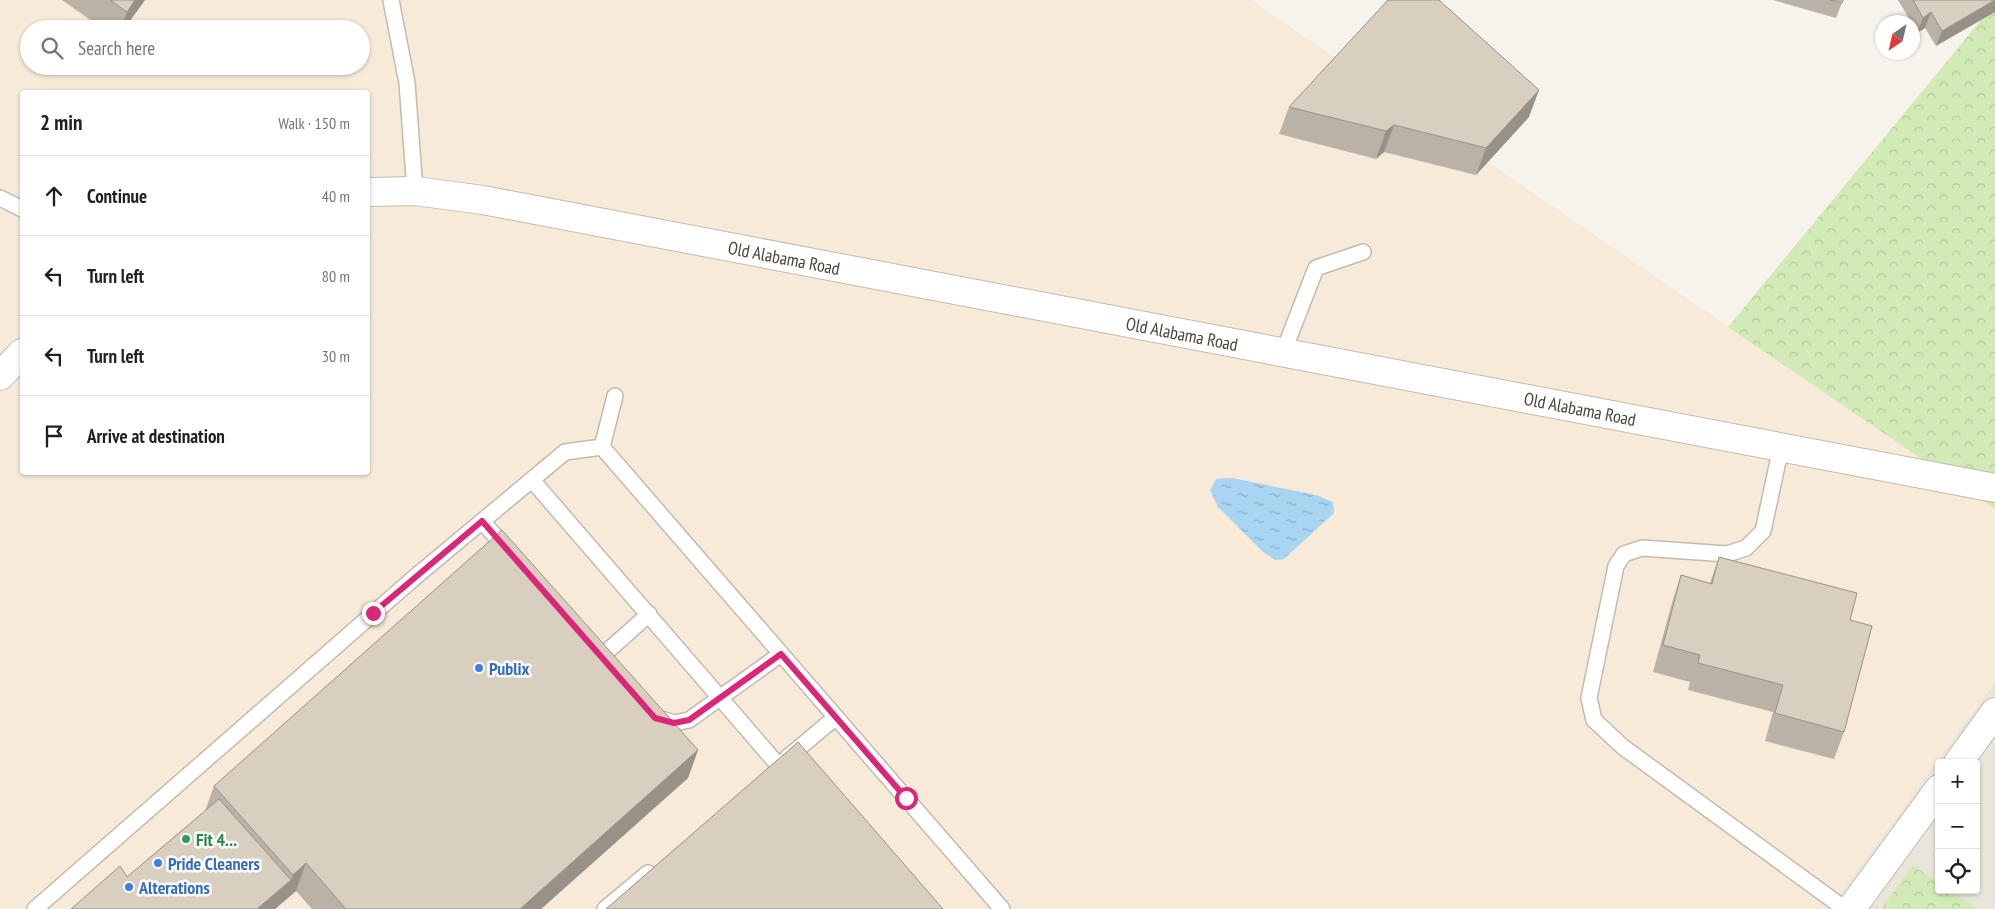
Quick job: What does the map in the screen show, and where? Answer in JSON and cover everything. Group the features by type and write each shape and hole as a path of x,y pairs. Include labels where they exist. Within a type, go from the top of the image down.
{"street":[{"name":"Old Alabama Road","path":"370,192 415,192 483,200 1995,488"},
{"path":"0,376 20,355"},
{"path":"1961,759 1995,712"},
{"path":"1851,909 1935,794"}],"lane":[{"path":"391,0 407,83 415,192"},
{"path":"0,198 20,208"},
{"path":"1283,353 1316,268 1363,252"},
{"path":"602,447 616,396"},
{"path":"35,909 366,619 565,452 602,447"},
{"path":"602,447 1002,909"},
{"path":"1780,447 1763,531 1746,548 1727,554 1642,548 1624,554 1616,566 1589,698 1594,720 1623,747 1845,909"},
{"path":"532,480 721,697 774,768 836,717"},
{"path":"482,521 519,564"},
{"path":"601,657 649,614"},
{"path":"588,643 613,671"},
{"path":"643,704 655,718 674,723 689,720 781,654"},
{"path":"605,909 657,865"}],"shaded area":[{"path":"0,0 1251,0 1995,509 1995,682 1939,759 1935,759 1935,764 1829,909 0,909"},
{"path":"1995,682 1995,909 1829,909 1935,764 1935,894 1980,894 1980,759 1939,759"}],"green space":[{"path":"1995,3 1995,509 1728,327"},
{"path":"1913,865 1935,880 1935,894 1956,894 1978,909 1881,909"}],"water":[{"path":"1232,478 1316,495 1333,502 1334,513 1284,559 1275,560 1262,551 1218,507 1210,490 1216,479"}],"building":[{"path":"110,0 135,0 127,12"},
{"path":"1388,0 1439,0 1539,90 1486,148 1394,125 1386,131 1289,107"},
{"path":"1830,0 1843,0 1842,3"},
{"path":"1913,0 1995,0 1942,31 1931,12 1923,18"},
{"name":"Publix","path":"502,530 698,750 520,909 346,909 306,863 293,875 214,786"},
{"path":"1719,557 1857,593 1850,620 1872,626 1844,732 1775,713 1783,685 1698,663 1700,655 1663,645 1681,575 1712,584"},
{"path":"798,742 943,909 606,909"},
{"path":"219,799 291,880 257,909 71,909 120,866 127,877"}],"place":[{"name":"Publix","path":"479,668"},
{"name":"Fit 4...","path":"186,839"},
{"name":"Pride Cleaners","path":"158,863"},
{"name":"Alterations","path":"129,887"}],"route":[{"path":"373,613 482,521 655,718 674,723 689,720 781,654 906,798"}]}
